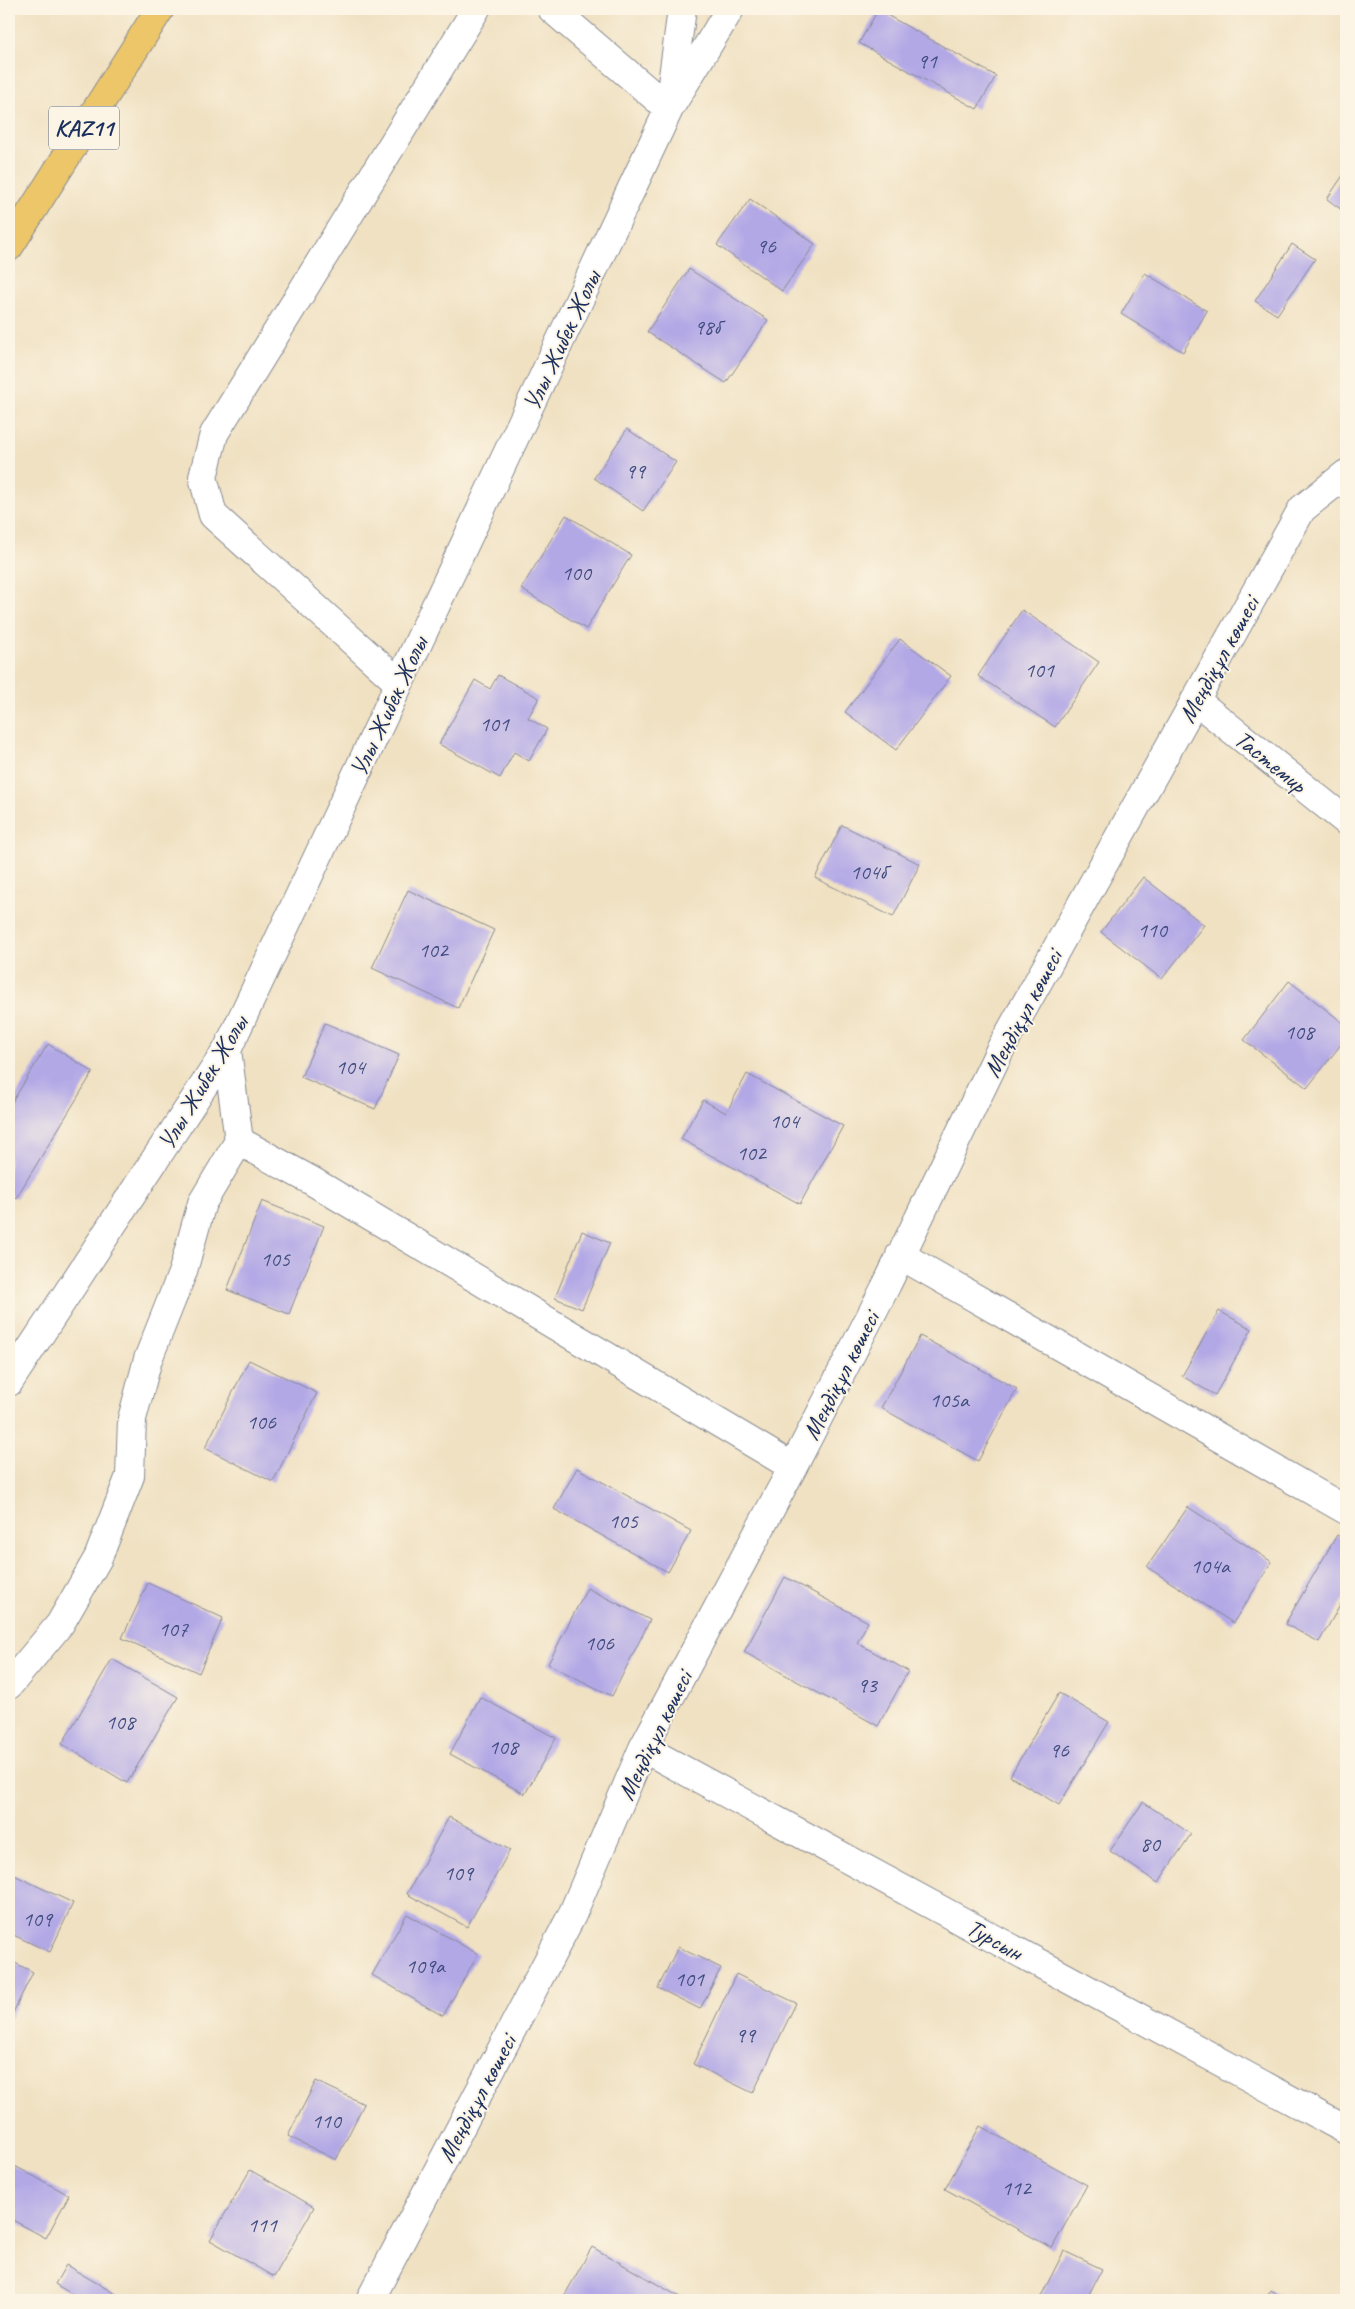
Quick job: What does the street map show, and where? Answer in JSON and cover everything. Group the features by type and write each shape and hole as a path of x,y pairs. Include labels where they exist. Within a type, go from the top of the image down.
{"highway":[{"name":"KAZ11","path":"9,247 160,9"}],"street":[{"path":"399,683 213,515 203,477 214,434 476,9"},
{"path":"552,9 669,109"},
{"path":"669,109 682,9"},
{"name":"Улы Жибек Жолы","path":"9,1382 227,1050 669,109 730,9"},
{"name":"Меңдіқұл көшесі","path":"370,2300 572,1915 644,1748 793,1467 900,1255 1000,1050 1302,509 1346,474"},
{"name":"Тастемир","path":"1195,700 1346,822"},
{"path":"9,1685 60,1624 98,1558 130,1476 132,1419 148,1359 183,1272 202,1203 239,1140 227,1050"},
{"path":"239,1140 312,1181 793,1467"},
{"path":"900,1255 1346,1510"},
{"name":"Турсын","path":"644,1748 1346,2130"}],"building":[{"path":"878,10 996,76 977,109 859,43"},
{"path":"1346,171 1346,213 1327,199"},
{"path":"750,199 815,244 782,291 717,245"},
{"path":"1292,244 1315,259 1277,315 1255,301"},
{"path":"689,269 768,320 726,383 647,332"},
{"path":"1145,273 1207,311 1183,352 1121,314"},
{"path":"627,429 676,462 643,511 594,478"},
{"path":"566,515 631,555 586,629 521,589"},
{"path":"1022,610 1099,662 1055,727 978,676"},
{"path":"900,639 951,676 896,750 845,712"},
{"path":"498,675 539,698 528,718 547,729 529,761 514,752 500,778 439,744 475,680 490,689"},
{"path":"842,825 920,864 893,917 815,878"},
{"path":"1143,877 1204,925 1162,979 1101,932"},
{"path":"408,890 494,930 458,1008 372,968"},
{"path":"1289,981 1346,1025 1346,1038 1307,1088 1244,1040"},
{"path":"325,1023 399,1055 375,1109 301,1077"},
{"path":"48,1044 93,1072 16,1198 9,1194 9,1107"},
{"path":"747,1074 843,1126 800,1204 681,1139 703,1100 726,1113"},
{"path":"262,1201 324,1226 289,1314 227,1290"},
{"path":"582,1231 610,1243 582,1309 555,1298"},
{"path":"1219,1311 1252,1329 1215,1395 1182,1376"},
{"path":"920,1336 1017,1389 978,1461 881,1408"},
{"path":"249,1360 317,1393 273,1482 205,1448"},
{"path":"577,1468 691,1531 668,1572 554,1509"},
{"path":"1188,1507 1272,1562 1233,1623 1147,1567"},
{"path":"1337,1535 1346,1540 1346,1595 1319,1642 1285,1624"},
{"path":"785,1577 868,1622 857,1643 908,1671 878,1726 744,1652"},
{"path":"148,1583 223,1618 199,1673 122,1638"},
{"path":"587,1588 650,1620 612,1696 548,1664"},
{"path":"112,1659 178,1697 127,1783 62,1744"},
{"path":"1059,1693 1109,1722 1059,1805 1010,1776"},
{"path":"480,1697 556,1738 525,1794 450,1754"},
{"path":"1143,1802 1191,1834 1158,1883 1110,1851"},
{"path":"449,1817 510,1850 467,1927 407,1894"},
{"path":"12,1874 73,1903 50,1952 9,1933 9,1880"},
{"path":"407,1914 478,1954 443,2016 372,1975"},
{"path":"678,1947 721,1968 700,2009 658,1988"},
{"path":"9,1960 33,1972 9,2021"},
{"path":"736,1974 796,2003 753,2093 693,2064"},
{"path":"316,2081 364,2104 336,2160 288,2136"},
{"path":"980,2126 1087,2185 1052,2248 945,2189"},
{"path":"9,2163 69,2195 46,2238 9,2218"},
{"path":"250,2170 314,2207 274,2277 210,2240"},
{"path":"592,2247 685,2300 562,2300"},
{"path":"1064,2251 1102,2269 1086,2300 1039,2300"},
{"path":"66,2265 126,2300 82,2300 55,2284"},
{"path":"1270,2290 1288,2300 1265,2300"}]}
